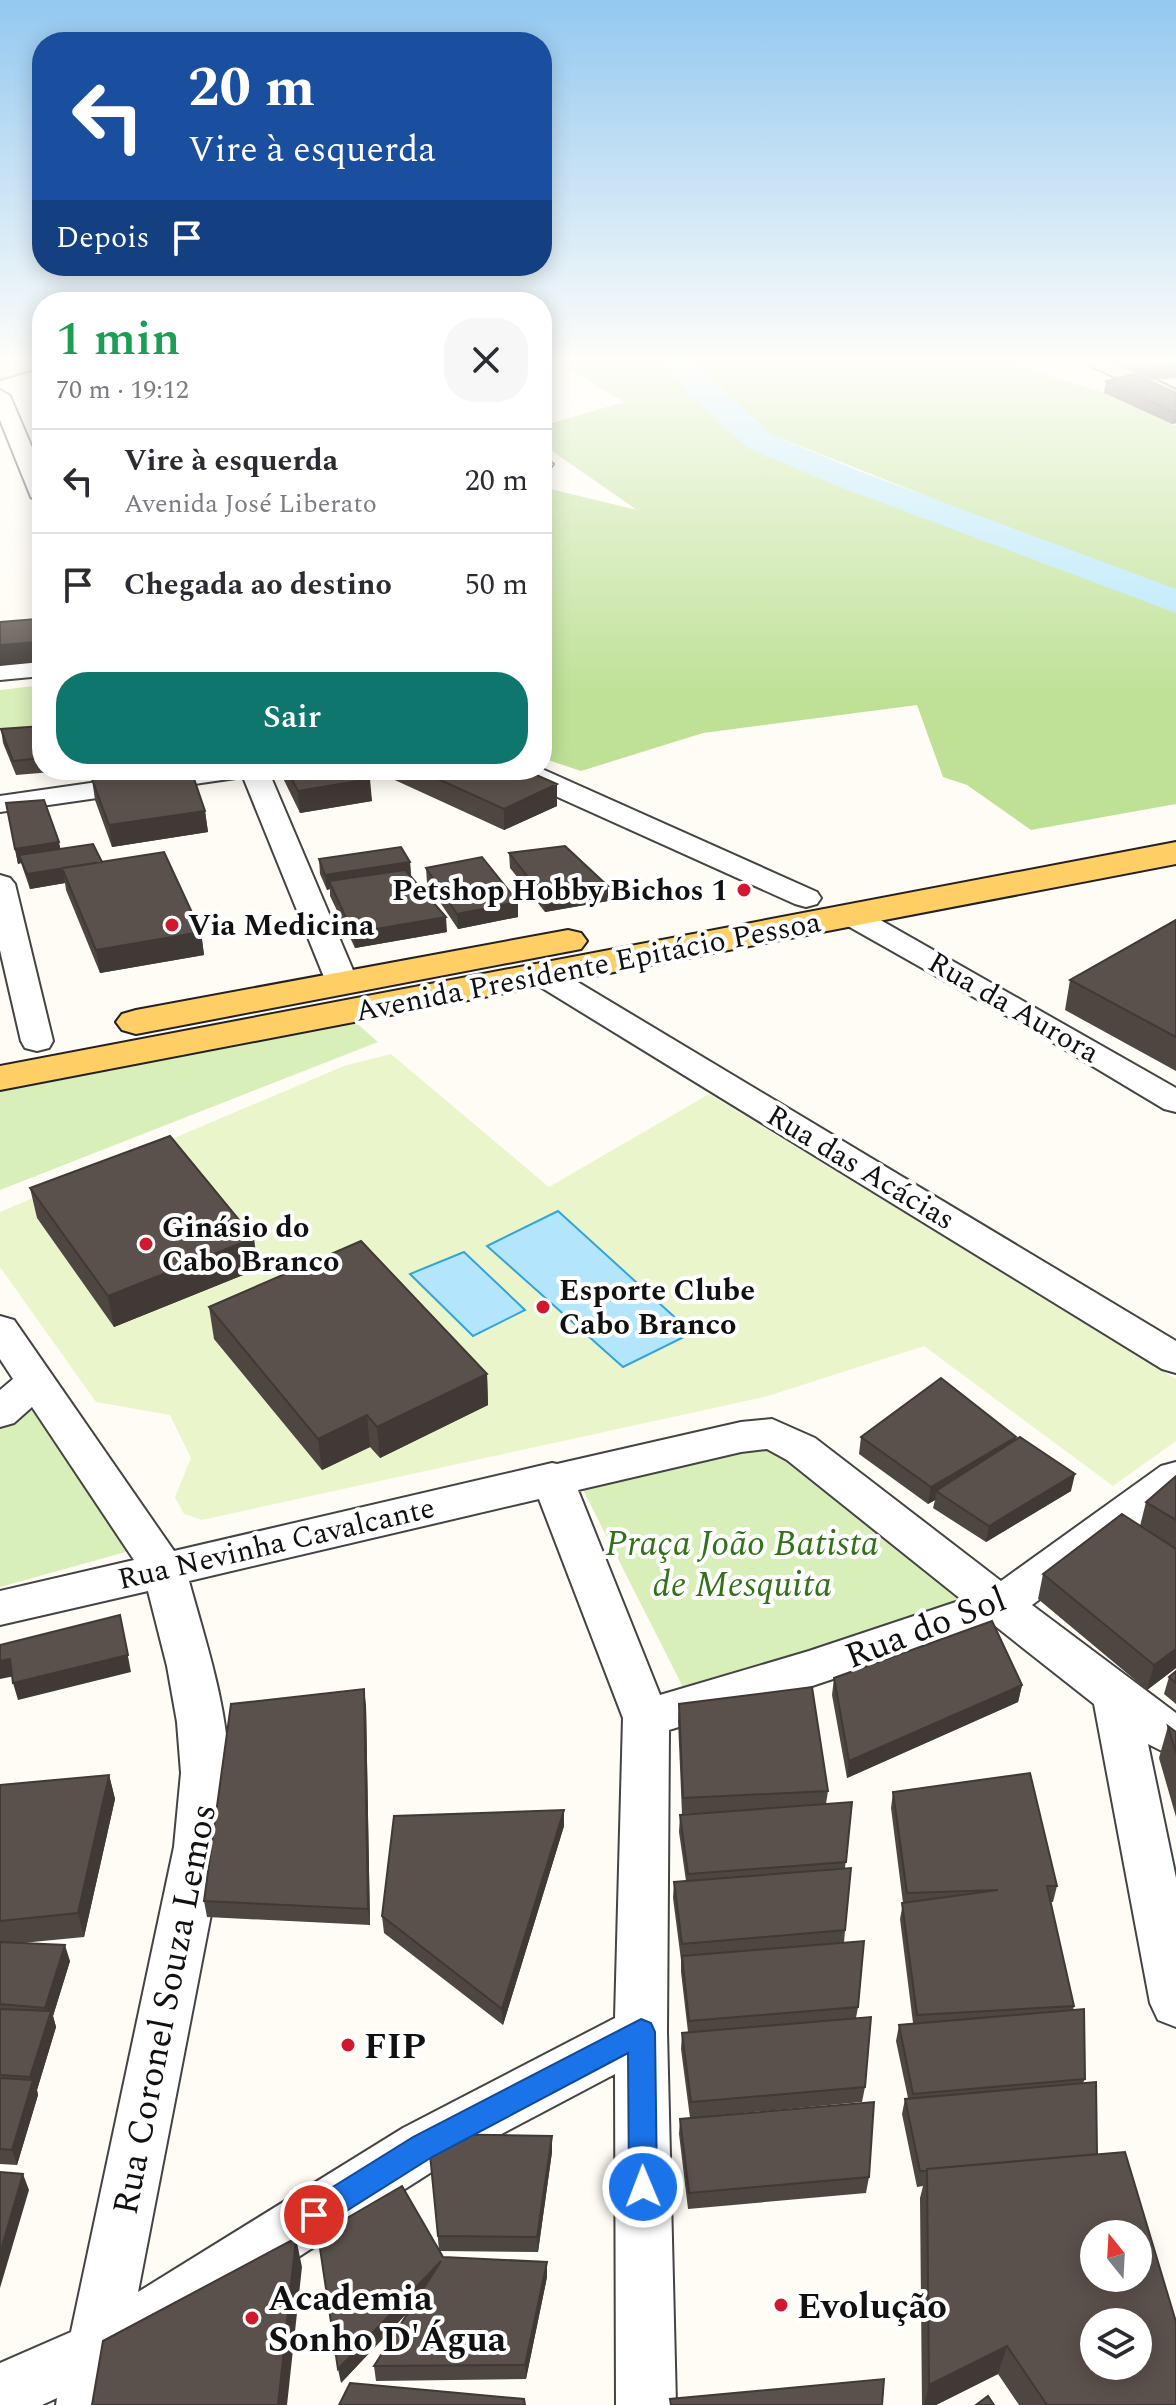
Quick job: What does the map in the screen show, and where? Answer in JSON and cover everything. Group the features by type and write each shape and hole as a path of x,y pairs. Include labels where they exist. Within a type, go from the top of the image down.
{"main road":[{"name":"Avenida Presidente Epitácio Pessoa","path":"0,1048 1176,828"},
{"name":"Avenida Presidente Epitácio Pessoa","path":"0,1078 1176,853"}],"street":[{"path":"0,672 32,669"},
{"path":"0,804 169,780"},
{"path":"258,780 342,982"},
{"path":"543,780 806,898"},
{"path":"0,884 37,1041"},
{"name":"Rua da Aurora","path":"850,915 1037,1019 1176,1102"},
{"name":"Rua das Acácias","path":"545,976 1176,1359"},
{"name":"Rua Coronel Souza Lemos","path":"0,1329 164,1570 190,1666 200,1722 204,1788 199,1847 92,2378"},
{"path":"0,1413 34,1383"},
{"name":"Rua Nevinha Cavalcante","path":"0,1608 552,1478 741,1437 772,1434 801,1449 1115,1695 1176,1738"},
{"name":"Rua do Sol","path":"646,1718 809,1669 1002,1604 1176,1477"},
{"path":"552,1478 646,1718 641,2032 646,2405"},
{"path":"1115,1695 1176,2003"},
{"path":"0,2393 92,2378 422,2147 641,2032"}],"green space":[{"path":"580,470 835,470 1176,602 1176,804 1031,830 967,785 943,777 917,705 703,733 581,771 552,761 552,489 637,510"},
{"path":"861,470 1176,470 1176,595"},
{"path":"32,686 32,727 0,731 0,690"},
{"path":"352,1019 378,1042 0,1190 0,1092"},
{"name":"Esporte Clube Cabo Branco","path":"391,1054 549,1187 709,1094 1176,1379 1176,1441 1113,1486 924,1346 768,1396 202,1520 184,1514 175,1497 191,1458 170,1415 96,1402 0,1267 0,1212 344,1066"},
{"path":"28,1398 140,1548 0,1587 0,1423"},
{"name":"Praça João Batista de Mesquita","path":"759,1439 969,1604 687,1695 578,1480"}],"water":[{"path":"558,1211 692,1333 623,1367 487,1246"},
{"path":"464,1252 525,1310 473,1336 410,1274"}],"building":[{"path":"32,619 32,642 0,645 0,622"},
{"path":"32,727 32,759 13,761 1,729"},
{"path":"92,780 194,780 205,811 109,825"},
{"path":"292,780 364,780 298,791"},
{"path":"440,780 548,780 557,784 504,809"},
{"path":"44,800 59,842 15,849 6,803"},
{"path":"93,844 102,862 27,874 19,855"},
{"path":"565,846 608,886 544,897 509,853"},
{"path":"401,847 410,862 325,875 319,859"},
{"path":"164,852 201,932 96,950 62,868"},
{"path":"482,857 518,902 457,914 426,868"},
{"path":"405,870 446,917 353,933 329,881"},
{"path":"1176,920 1176,1037 1070,980"},
{"name":"Ginásio do Cabo Branco","path":"170,1136 254,1238 108,1296 30,1188"},
{"path":"361,1241 487,1374 377,1427 367,1415 318,1439 209,1307"},
{"path":"941,1378 1016,1437 931,1487 861,1437"},
{"path":"1020,1437 1075,1474 989,1526 936,1491"},
{"path":"1176,1476 1176,1520 1146,1502"},
{"path":"1122,1514 1176,1549 1176,1649 1154,1665 1043,1574"},
{"path":"120,1615 128,1655 13,1683 10,1659 0,1661 0,1645"},
{"path":"992,1621 1022,1685 849,1761 834,1678"},
{"path":"1176,1671 1176,1683 1169,1677"},
{"path":"812,1687 828,1791 683,1798 679,1704"},
{"path":"364,1689 368,1909 204,1901 231,1704"},
{"path":"1168,1726 1176,1732 1176,1753"},
{"path":"1030,1773 1057,1886 1047,1886 1074,2006 917,2015 902,1903 998,1890 907,1893 893,1792"},
{"path":"109,1775 78,1913 0,1921 0,1785"},
{"path":"852,1802 846,1862 688,1874 680,1815"},
{"path":"564,1810 502,2009 382,1916 394,1816"},
{"path":"851,1868 845,1930 682,1944 674,1882"},
{"path":"864,1941 858,2007 689,2021 682,1956"},
{"path":"0,1942 65,1945 45,2008 0,2004"},
{"path":"0,2009 51,2011 30,2077 0,2075"},
{"path":"1084,2009 1085,2079 913,2094 899,2025"},
{"path":"871,2017 865,2087 691,2102 682,2033"},
{"path":"0,2078 33,2080 12,2150 0,2149"},
{"path":"1096,2082 1097,2154 920,2171 905,2099"},
{"path":"874,2102 869,2177 689,2193 680,2119"},
{"path":"428,2134 552,2136 537,2237 438,2236"},
{"path":"1125,2152 1145,2220 1080,2220 1080,2292 1152,2292 1152,2242 1176,2322 1176,2405 1047,2405 1007,2346 929,2385 927,2169"},
{"path":"0,2172 23,2174 0,2253"},
{"path":"402,2186 443,2257 547,2262 525,2365 374,2366 441,2261 338,2369 318,2235"},
{"name":"Academia Sonho D'Água","path":"296,2238 278,2405 92,2405 103,2341"},
{"path":"884,2379 882,2405 671,2405 670,2399"},
{"path":"350,2383 524,2399 525,2405 339,2405"},
{"path":"988,2396 994,2405 976,2405"}],"waterway":[{"path":"829,470 1176,602"}],"place":[{"name":"Petshop Hobby Bichos 1","path":"744,890"},
{"name":"Via Medicina","path":"172,925"},
{"name":"Ginásio do Cabo Branco","path":"146,1244"},
{"name":"Esporte Clube Cabo Branco","path":"543,1307"},
{"name":"FIP","path":"348,2045"},
{"name":"Evolução","path":"781,2305"},
{"name":"Academia Sonho D'Água","path":"252,2318"}],"route":[{"path":"314,2215 422,2147 641,2032 643,2187"}]}
